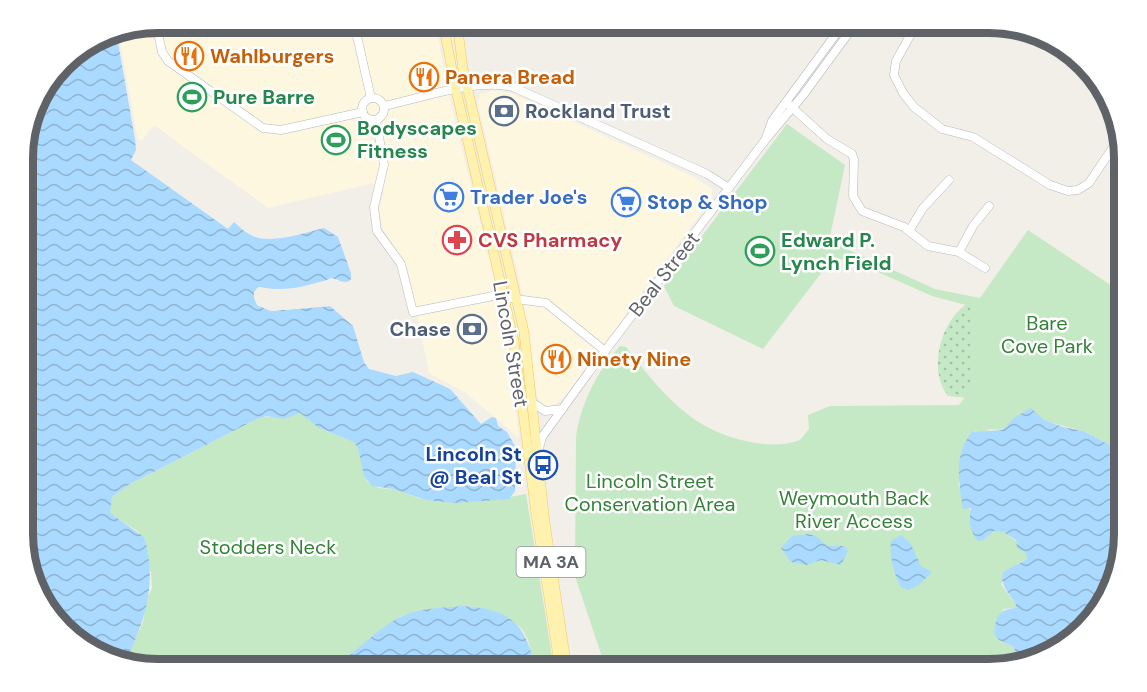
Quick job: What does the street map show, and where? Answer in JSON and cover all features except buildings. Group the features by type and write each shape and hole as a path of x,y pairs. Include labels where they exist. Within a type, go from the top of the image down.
{"main road":[{"name":"Lincoln Street","path":"445,33 456,90 514,341 536,513 558,659"},
{"name":"Lincoln Street","path":"459,33 467,88 518,300 566,659"}],"street":[{"path":"158,33 162,52 172,65 263,128 281,130 363,112"},
{"path":"356,33 371,98"},
{"name":"Beal Street","path":"766,139 772,121 836,33"},
{"name":"Beal Street","path":"538,454 542,437 562,409 766,139 793,109 848,33"},
{"path":"911,33 896,61 894,75 896,83 909,100 942,129 973,137 1050,185 1068,191 1078,190 1089,183 1114,147"},
{"path":"384,106 467,88 498,84 513,87 706,174 729,188"},
{"path":"371,98 380,100 384,106 384,113 376,120 369,120 363,112 363,104 371,98"},
{"path":"786,102 827,139 852,154 854,160 853,196 862,211 897,223 928,246 959,252 985,267"},
{"path":"376,120 384,165 374,207 377,231 401,264 413,312 493,296 552,306 605,351"},
{"path":"909,231 923,208 949,180"},
{"path":"959,252 973,226 989,206"},
{"path":"533,403 545,411 562,409"}],"shaded area":[{"path":"158,33 438,33 446,83 505,324 519,438 466,393 429,373 408,269 382,227 379,209 384,191 375,189 373,183 268,208 154,125 143,139 138,140 120,39 126,37"},
{"path":"494,90 511,93 694,177 712,189 712,197 693,224 566,395 553,406 543,405 537,397 521,288 478,104 480,94"}],"green space":[{"path":"787,124 845,165 829,241 935,289 980,298 1028,230 1114,287 1114,447 1083,431 1021,415 1003,430 991,429 981,433 975,431 958,484 984,540 994,531 1003,532 1016,541 1018,548 1027,553 1027,559 1020,562 1001,584 1016,605 1015,608 1003,609 999,640 1014,647 1014,657 997,659 603,659 575,576 576,438 581,413 591,389 604,366 620,346 626,347 665,394 694,419 729,437 756,443 782,444 800,440 809,429 808,415 830,406 959,405 970,390 970,306 932,296 851,260 840,259 829,263 763,349 674,306 664,286"},
{"path":"988,298 970,398 948,396 938,372 940,345 945,332 951,320 960,310 972,301"},
{"name":"Stodders Neck","path":"296,413 305,414 326,431 355,442 367,481 376,487 396,490 424,499 453,502 526,494 552,659 533,659 528,640 522,629 507,617 478,607 462,606 424,610 401,616 344,659 158,659 128,655 143,622 146,601 152,588 151,573 139,532 109,513 112,497 130,484 259,418"}],"water":[{"path":"118,40 135,139 136,150 131,160 228,229 234,222 249,234 266,239 276,239 324,228 338,237 351,273 351,279 348,282 327,280 284,289 259,287 256,289 257,305 271,311 330,306 353,326 364,362 369,369 396,376 413,372 450,389 481,424 492,417 496,418 498,426 507,432 516,448 515,491 509,499 454,503 426,500 393,489 372,486 364,476 358,448 354,442 319,428 300,413 284,419 267,416 259,418 130,484 112,497 110,513 144,537 148,554 149,585 139,631 128,655 110,649 82,633 64,616 46,589 37,566 33,534 33,158 35,134 50,96 64,76 82,59"},
{"path":"1031,408 1044,420 1083,431 1114,447 1114,542 1110,566 1104,582 1083,616 1058,638 1044,646 1014,657 1014,647 999,640 994,633 999,615 1005,610 1015,608 1016,605 1002,581 1003,572 1027,559 1026,553 1017,548 1016,540 1003,532 994,531 984,540 978,541 970,525 971,508 963,509 959,469 962,450 972,432 1003,430 1014,418"},
{"path":"808,534 816,536 827,546 844,546 848,551 841,565 821,560 806,565 791,562 781,548 792,536"},
{"path":"901,535 911,544 921,566 932,572 919,585 908,590 901,587 898,582 891,559 891,541"},
{"path":"478,607 504,615 521,630 527,640 532,659 344,659 398,618 421,610"}],"pier":[{"path":"331,278 339,280 340,285 332,281 311,290 275,293 259,290 257,298 259,303 272,308 331,303 348,315 350,321 330,306 271,311 257,305 254,298 254,292 259,287 275,290 311,287"}],"place":[{"name":"Wahlburgers","path":"189,56"},
{"name":"Panera Bread","path":"424,77"},
{"name":"Pure Barre","path":"192,97"},
{"name":"Rockland Trust","path":"504,111"},
{"name":"Bodyscapes Fitness","path":"336,140"},
{"name":"Trader Joe's","path":"449,197"},
{"name":"Stop & Shop","path":"626,202"},
{"name":"CVS Pharmacy","path":"457,240"},
{"name":"Edward P. Lynch Field","path":"760,251"},
{"name":"Chase","path":"472,329"},
{"name":"Ninety Nine","path":"556,359"},
{"name":"Lincoln St @ Beal St","path":"543,465"}],"park label":[{"name":"Bare Cove Park","path":"1047,334"},
{"name":"Lincoln Street Conservation Area","path":"650,492"},
{"name":"Weymouth Back River Access","path":"854,510"}]}
